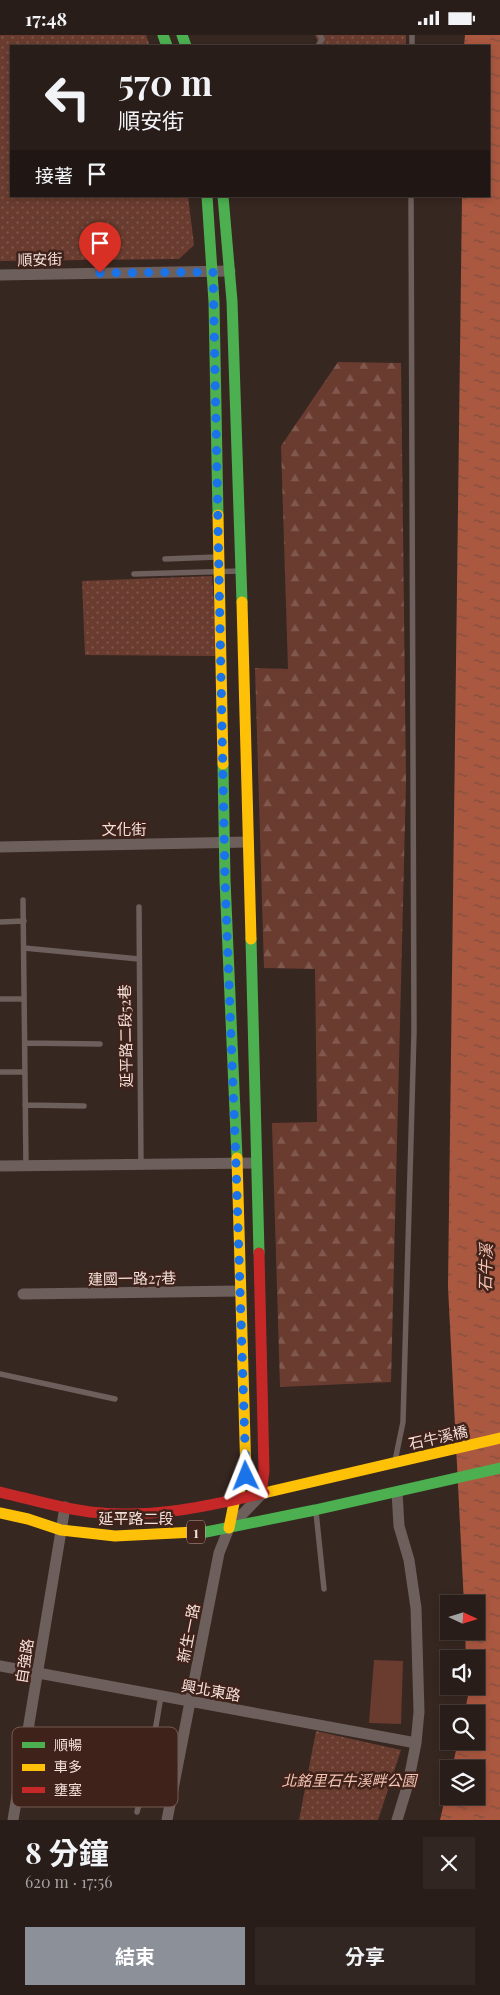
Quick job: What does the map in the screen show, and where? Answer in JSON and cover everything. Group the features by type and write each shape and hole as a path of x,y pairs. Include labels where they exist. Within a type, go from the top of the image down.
{"street":[{"path":"207,197 213,272 225,843 246,1476 234,1503 229,1528"},
{"path":"223,197 230,271 241,571 264,1471 261,1494"},
{"name":"順安街","path":"0,275 230,271"},
{"name":"文化街","path":"0,847 248,842"},
{"path":"0,1166 256,1163"},
{"name":"建國一路27巷","path":"23,1294 240,1291"},
{"name":"石牛溪橋","path":"389,1464 500,1438"},
{"name":"延平路二段","path":"0,1492 65,1507 105,1513 170,1513 234,1503 261,1494 389,1464"},
{"name":"1","path":"393,1492 500,1468"},
{"path":"393,1492 399,1526 409,1560 416,1608 419,1712 416,1743 408,1784 397,1820"},
{"name":"延平路二段","path":"0,1513 28,1519 61,1530 115,1536 206,1532 393,1492"},
{"name":"新生一路","path":"178,1764 219,1553 229,1528 261,1494"},
{"name":"自強路","path":"28,1727 65,1507"},
{"name":"興北東路","path":"0,1667 190,1700 416,1743"},
{"name":"自強路","path":"13,1820 15,1807"},
{"name":"新生一路","path":"167,1820 170,1807"}],"lane":[{"path":"389,1464 403,1422 414,1032 412,197"},
{"path":"164,559 219,557"},
{"path":"134,574 241,571"},
{"path":"23,900 26,1166"},
{"name":"延平路二段52巷","path":"138,907 141,1165"},
{"path":"0,922 24,921"},
{"path":"24,948 139,959"},
{"path":"0,999 24,999"},
{"path":"25,1043 100,1044"},
{"path":"0,1072 25,1072"},
{"path":"25,1105 84,1106"},
{"path":"0,1374 115,1399"},
{"path":"315,1510 324,1589"},
{"path":"156,1727 161,1696"},
{"path":"137,1812 138,1807"}],"green space":[{"path":"0,35 146,35 150,45 10,45 10,197 188,197 194,245 179,259 0,261"},
{"path":"315,35 406,35 406,45 320,45"},
{"path":"338,362 401,363 406,782 391,1382 280,1387 272,1123 317,1122 315,969 264,968 255,668 288,669 281,446"},
{"path":"212,576 218,656 85,655 82,581"},
{"path":"374,1660 403,1661 401,1724 369,1723"},
{"name":"北銘里石牛溪畔公園","path":"316,1731 401,1750 378,1820 299,1820"}],"water":[{"name":"石牛溪","path":"465,35 500,35 500,1820 440,1820 443,1805 485,1805 485,1760 454,1760 456,1750 485,1750 485,1705 466,1705 468,1695 485,1695 485,1650 466,1650 465,1640 485,1640 485,1595 464,1595 448,1287 462,197 490,197 490,45 464,45"}],"traffic: fast":[{"path":"163,35 167,45"},
{"path":"182,35 186,45"},
{"path":"207,197 214,302 218,515"},
{"path":"223,197 232,301 242,602"},
{"path":"223,764 225,880 237,1158"},
{"path":"251,939 259,1253"},
{"path":"195,1532 206,1532 315,1510 500,1468"}],"traffic: slow":[{"path":"218,515 223,764"},
{"path":"242,602 251,939"},
{"path":"229,1528 234,1503 246,1476 237,1158"},
{"path":"264,1493 500,1438"},
{"path":"0,1513 28,1519 61,1530 115,1536 195,1532"}],"traffic: jam":[{"path":"259,1253 264,1471 261,1494"},
{"path":"0,1492 56,1506 112,1514 156,1513 178,1510 264,1493"}],"route":[{"path":"100,273 213,272 225,880 246,1476"}]}
